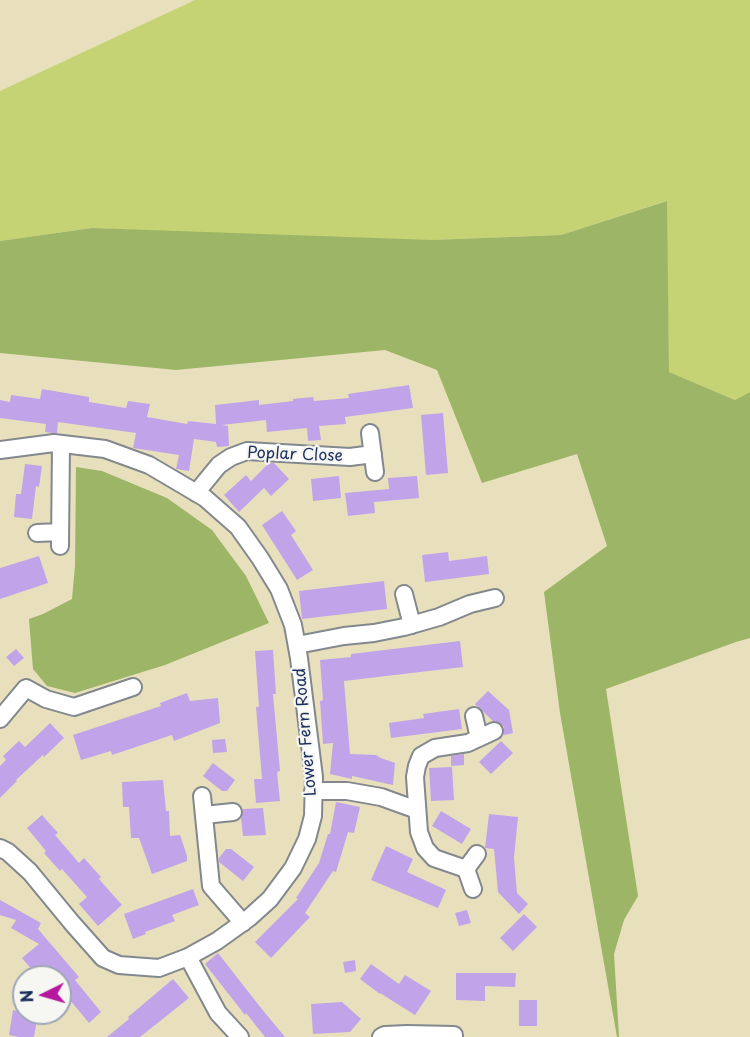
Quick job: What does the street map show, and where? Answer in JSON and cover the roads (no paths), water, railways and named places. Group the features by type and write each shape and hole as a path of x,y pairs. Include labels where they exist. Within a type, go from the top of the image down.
{"street":[{"path":"370,433 375,472"},
{"name":"Lower Fern Road","path":"0,450 54,443 105,449 149,465 205,498 238,527 279,589 292,626 297,645 314,777 313,816 307,840 293,868 270,899 218,941 188,957 159,968 119,965 103,958 30,872 8,852 0,848"},
{"path":"37,533 60,539 61,444"},
{"name":"Poplar Close","path":"196,493 219,465 247,451 351,457 373,454"},
{"path":"404,594 412,625"},
{"path":"297,645 412,625 470,604 495,598"},
{"path":"0,719 26,688 46,699 74,707 133,687"},
{"path":"474,716 478,738"},
{"path":"466,869 434,858 425,848 419,832 415,777 417,766 421,756 435,748 468,743 494,731"},
{"path":"313,791 347,791 381,798 417,810"},
{"path":"202,796 211,886 243,923"},
{"path":"204,815 233,812"},
{"path":"466,869 477,854"},
{"path":"466,869 473,889"},
{"path":"188,957 218,1013 240,1037"},
{"path":"381,1037 407,1034 454,1035"}]}
